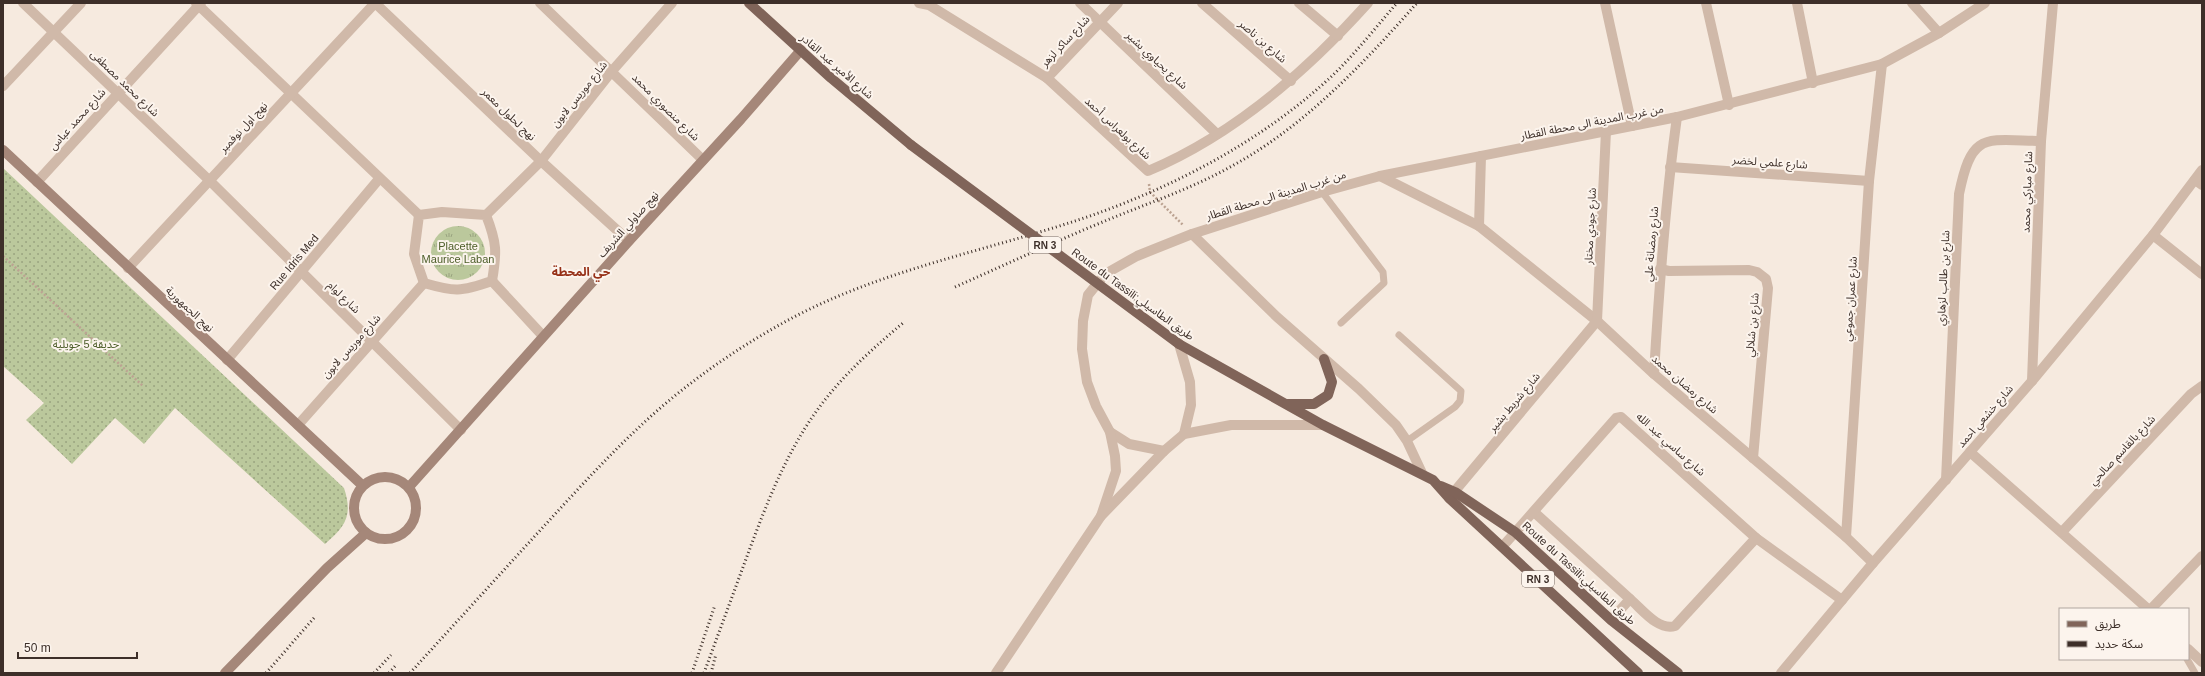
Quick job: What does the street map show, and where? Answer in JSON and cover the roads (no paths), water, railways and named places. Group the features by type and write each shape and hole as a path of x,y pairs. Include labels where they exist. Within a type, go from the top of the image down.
{"main road":[{"name":"شارع الأمير عبد القادر","path":"750,3 801,50 911,145"},
{"name":"نهج صاولي الشربف","path":"409,487 543,336 775,81 801,50"},
{"name":"Route du Tassili;طريق الطاسيلي","path":"911,145 1180,344 1323,425 1422,473 1452,495 1515,532 1611,620 1678,673"},
{"name":"نهج الجمهورية","path":"3,150 362,485"},
{"path":"1286,404 1314,404 1328,395 1332,382 1324,359"},
{"path":"381,476 401,480 409,487 414,496 416,506 415,516 404,533 395,538 375,538 366,533 358,525 354,515 353,504 356,494 362,485 371,479 381,476"},
{"name":"Route du Tassili;طريق الطاسيلي","path":"1452,495 1503,546 1638,673"},
{"path":"225,673 327,568 366,533"}],"street":[{"name":"شارع محمد مصطفى","path":"23,3 210,181"},
{"path":"3,86 81,3"},
{"name":"نهج اول نوفمبر","path":"128,268 375,3"},
{"name":"نهج لحلول معمر","path":"375,3 541,161 629,241"},
{"name":"شارع منصوري محمد","path":"540,3 612,71 702,160"},
{"name":"شارع موريس لابون","path":"486,215 541,161 612,71 672,3"},
{"name":"شارع يحياوي بشير","path":"1080,3 1218,134"},
{"name":"شارع ساكر لزهر","path":"1047,78 1118,3"},
{"name":"شارع بن ناصر","path":"1202,3 1291,81"},
{"path":"1299,3 1338,36"},
{"name":"شارع بولعراس أحمد","path":"926,4 1047,78 1148,171 1174,160 1218,134 1291,81 1338,36 1368,3"},
{"path":"1605,3 1632,126"},
{"path":"1706,3 1729,105"},
{"path":"1797,3 1813,83"},
{"path":"1912,3 1939,33"},
{"name":"من غرب المدينة الى محطة القطار","path":"1110,432 1096,406 1086,375 1082,349 1083,321 1088,295 1105,274 1137,256 1192,234 1322,192 1380,176 1677,117 1729,105 1882,64 1939,33 1985,3"},
{"name":"شارع مباركي محمد","path":"2032,382 2041,141 2053,3"},
{"path":"198,4 379,179 419,215 454,212 486,215 496,242 496,256 492,281"},
{"name":"شارع محمد عباس","path":"37,182 198,4"},
{"name":"شارع عمران جموعي","path":"1846,537 1869,181 1882,64"},
{"name":"شارع رمضانة علي","path":"1654,374 1660,269 1670,167 1677,117"},
{"name":"شارع جودي مختار","path":"1597,321 1606,131"},
{"name":"شارع بن طالب لزهاري","path":"1946,480 1959,194 1965,166 1971,152 1980,145 1992,140 2041,141"},
{"path":"1479,226 1481,156"},
{"name":"شارع علمي لخضر","path":"1670,167 1869,181"},
{"name":"شارع خشعي احمد","path":"1776,673 1784,670 1873,563 2032,382 2198,182 2202,170"},
{"name":"شارع رمضان محمد","path":"1380,176 1479,226 1597,321 1654,374 1846,537 1873,563"},
{"name":"Rue Idris Med","path":"227,360 302,273 379,179"},
{"name":"شارع لوام","path":"210,181 302,273 372,340 461,430"},
{"path":"419,215 414,254 424,283 450,291 492,281"},
{"path":"1192,234 1396,425 1407,441 1422,473"},
{"path":"2153,235 2202,274"},
{"name":"شارع بن شلالي","path":"1660,269 1669,271 1749,270 1757,272 1766,279 1768,288 1753,458"},
{"path":"492,281 543,336"},
{"name":"شارع موريس لابون","path":"298,425 424,283"},
{"name":"شارع شريط بشير","path":"1452,495 1597,321"},
{"path":"1180,344 1190,382 1191,405 1184,434"},
{"name":"شارع بالقاسم صالحي","path":"2062,532 2191,394 2202,386"},
{"name":"شارع ساسي عبد الله","path":"1503,546 1616,418 1621,417 1756,538 1842,600"},
{"path":"996,673 1101,516 1164,451 1184,434 1231,424 1323,425"},
{"path":"1110,432 1129,444 1164,451"},
{"path":"1101,516 1116,471 1115,456 1110,432"},
{"path":"1970,452 2147,608"},
{"path":"1534,512 1661,626 1669,628 1675,626 1756,538"},
{"path":"2152,608 2202,556"},
{"path":"1611,620 1630,599"},
{"path":"2189,650 2202,662"}],"lane":[{"path":"1322,192 1383,272 1384,283 1341,323"},
{"path":"1399,335 1461,391 1460,401 1455,407 1407,441"},
{"path":"2188,660 2195,673"}],"railway":[{"path":"410,673 619,447 665,404 718,363 775,327 829,300 866,285 902,272 1090,216 1123,204 1187,175 1248,140 1277,121 1305,99 1341,68 1397,3"},
{"path":"955,287 1071,235 1202,181 1259,150 1308,113 1332,92 1376,49 1417,3"},
{"path":"704,673 761,520 786,463 806,426 827,397 847,374 903,323"},
{"path":"692,673 715,605"},
{"path":"266,673 314,618"},
{"path":"711,673 716,654"},
{"path":"374,673 391,655"},
{"path":"389,673 397,664"}],"district":[{"name":"حي المحطة","path":"581,272"}],"park label":[{"name":"Placette Maurice Laban","path":"458,252"},
{"name":"حديقة 5 جويلية","path":"86,344"}]}
